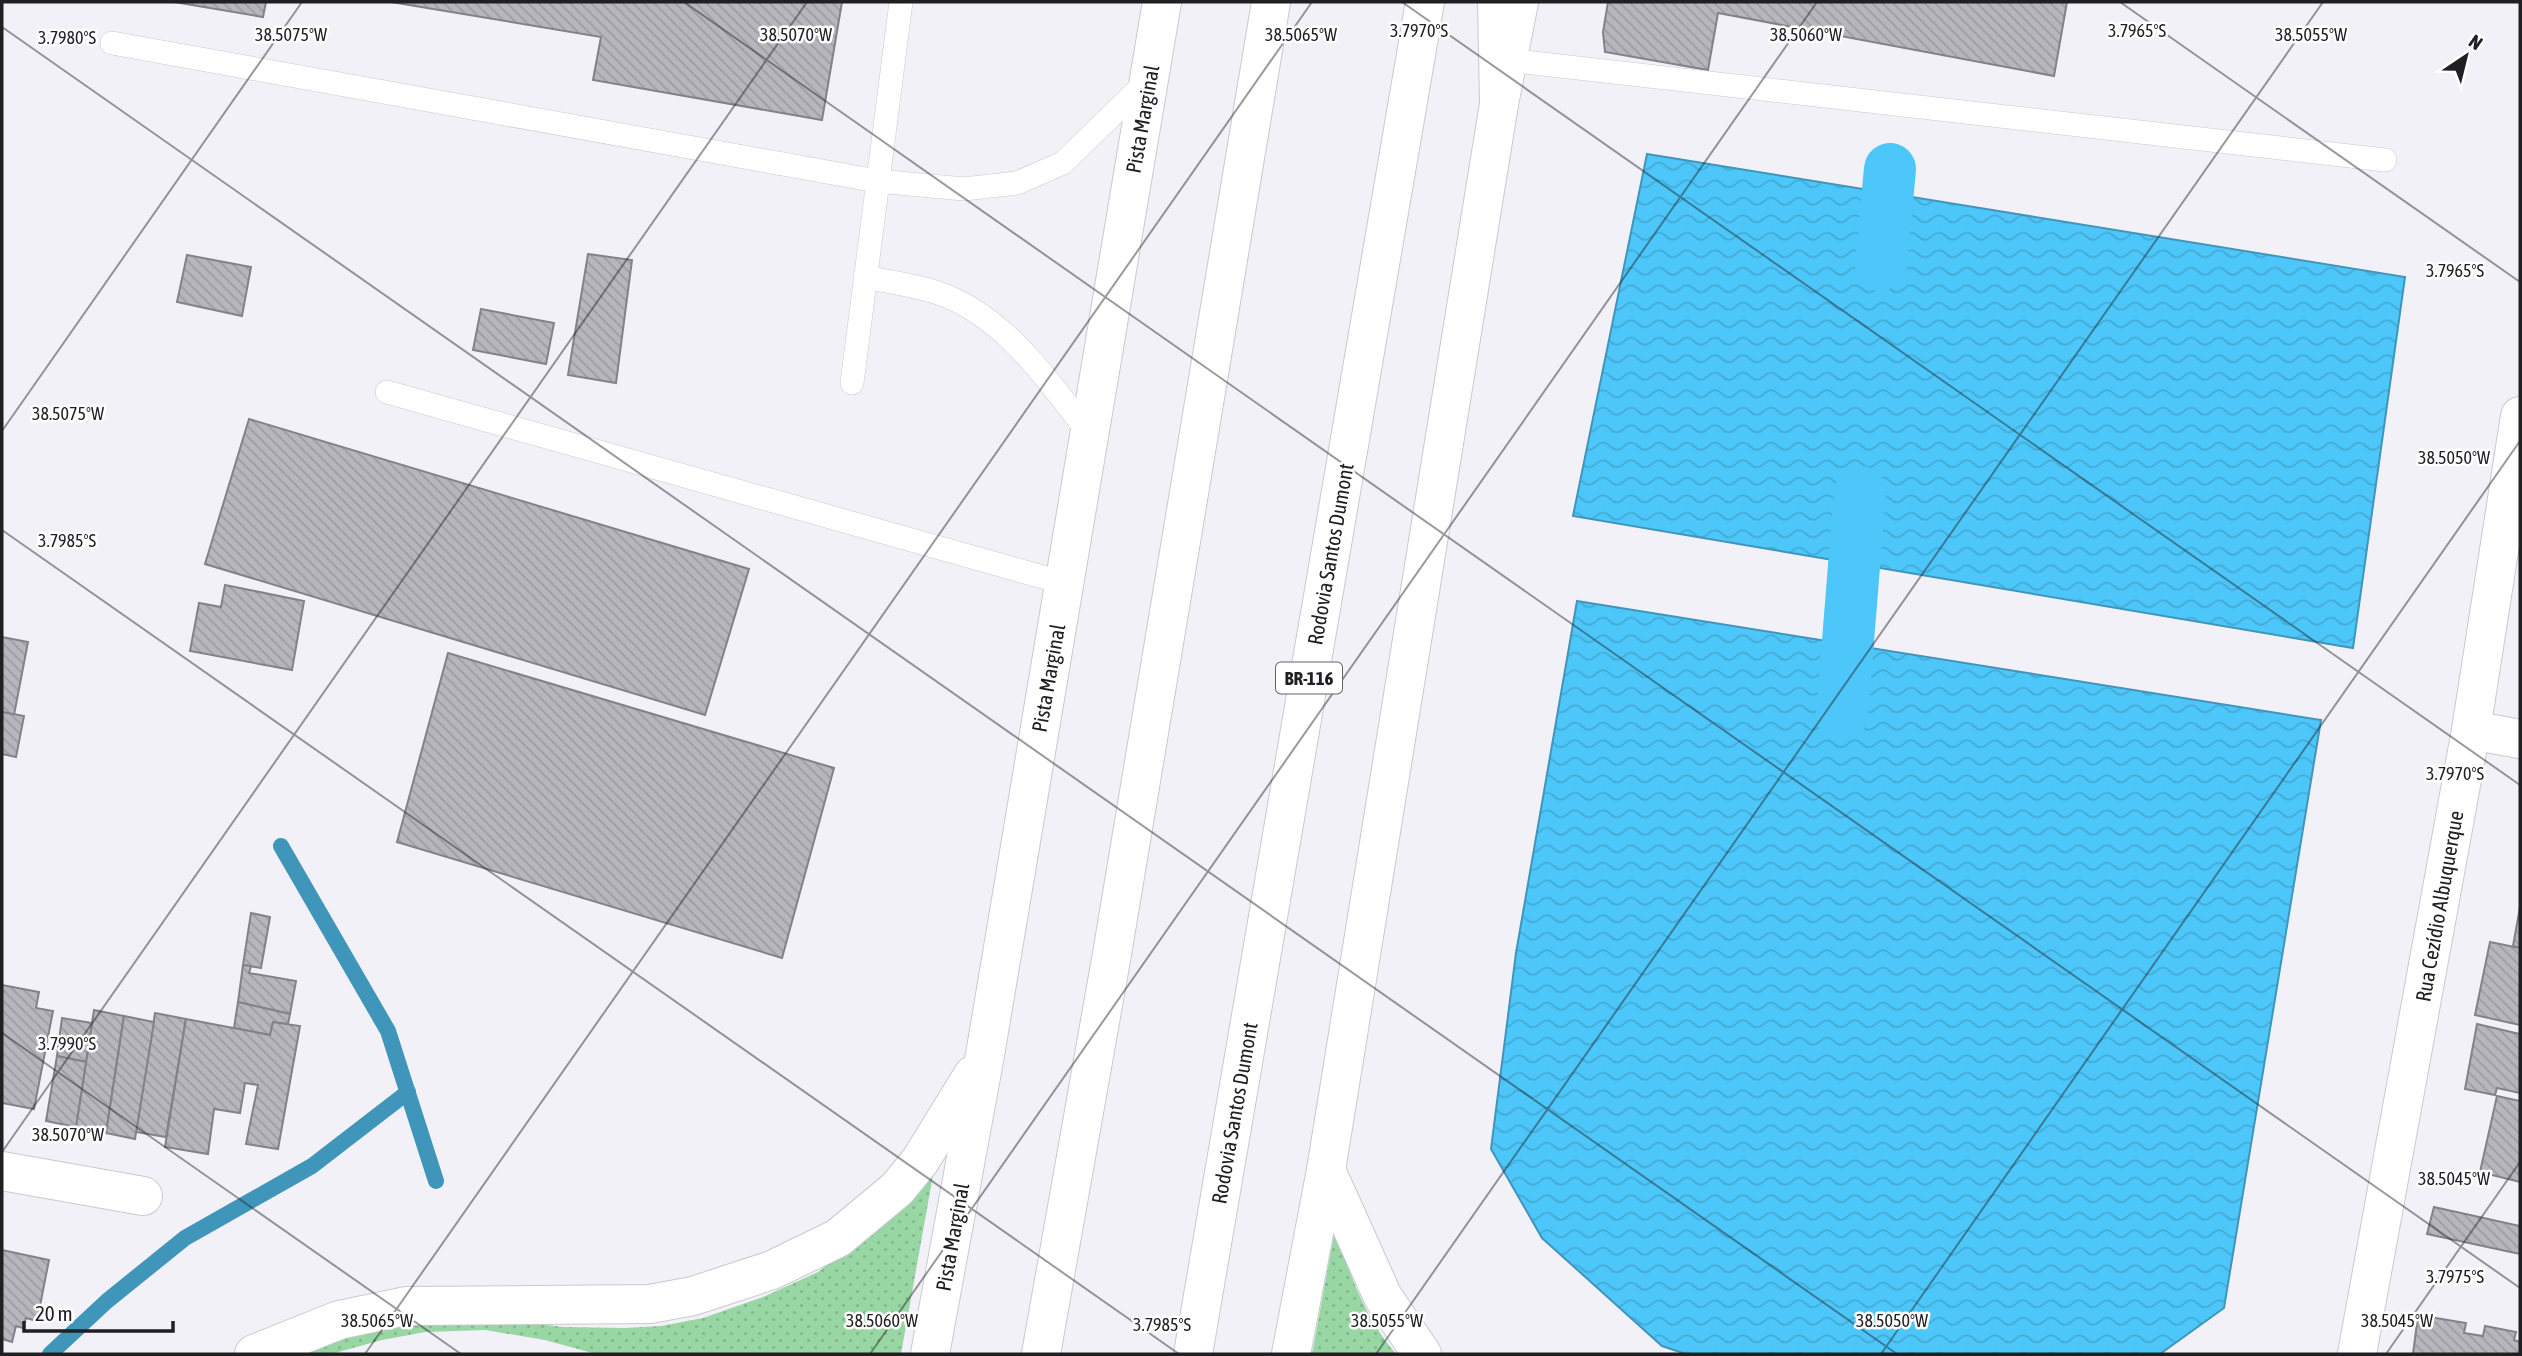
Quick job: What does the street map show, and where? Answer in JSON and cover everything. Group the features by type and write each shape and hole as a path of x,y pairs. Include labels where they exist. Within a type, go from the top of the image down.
{"main road":[{"name":"Pista Marginal","path":"930,1354 985,1055 1162,2"},
{"path":"1041,1354 1114,941 1271,2"},
{"name":"Rodovia Santos Dumont","path":"1193,1354 1425,2"},
{"path":"1497,2 1499,104"},
{"path":"1291,1354 1326,1170 1499,104 1519,2"},
{"name":"Rua Cezídio Albuquerque","path":"2357,1354 2471,730 2520,416"},
{"path":"2471,730 2520,739"},
{"path":"254,1354 339,1320 406,1306 650,1304 693,1296 772,1269 838,1238 897,1189 920,1161 985,1055"},
{"path":"1326,1170 1382,1297 1422,1354"},
{"path":"2,1171 143,1196"}],"lane":[{"path":"852,383 901,2"},
{"path":"112,43 877,181 964,189 1017,183 1063,163 1149,80"},
{"path":"1508,60 2385,160"},
{"path":"865,277 939,293 986,318 1029,358 1089,433"},
{"path":"387,392 1064,583"}],"green space":[{"path":"935,1164 901,1354 596,1354 545,1340 485,1330 425,1332 331,1354 290,1354 377,1324 498,1319 563,1327 625,1328 661,1326 703,1318 763,1297 818,1272 875,1225"},
{"path":"1335,1229 1352,1279 1367,1310 1396,1354 1312,1354"}],"water":[{"path":"1647,154 2405,277 2353,648 1573,516"},
{"path":"1577,601 2321,720 2224,1308 2160,1354 1686,1354 1662,1346 1542,1238 1491,1149 1516,953"}],"building":[{"path":"174,2 266,2 263,17"},
{"path":"391,2 842,2 822,120 593,80 601,37"},
{"path":"1608,2 2067,2 2054,76 1718,13 1708,70 1605,52 1603,32"},
{"path":"588,254 632,260 616,383 568,375"},
{"path":"187,255 251,267 242,316 177,302"},
{"path":"481,309 554,323 546,364 473,350"},
{"path":"249,419 749,569 705,715 205,564"},
{"path":"225,585 304,601 292,670 190,651 199,603 221,607"},
{"path":"2,637 28,642 14,715 2,712"},
{"path":"448,653 834,768 782,958 397,842"},
{"path":"2,712 24,716 16,757 2,754"},
{"path":"2520,907 2520,948 2513,946"},
{"path":"251,913 270,917 261,968 243,965"},
{"path":"2490,942 2520,948 2520,1025 2475,1015"},
{"path":"243,965 251,966 249,973 296,981 290,1014 238,1002"},
{"path":"2,985 39,992 36,1008 53,1011 34,1109 2,1103"},
{"path":"238,1002 290,1014 288,1024 273,1022 270,1035 234,1028"},
{"path":"94,1010 124,1016 106,1133 76,1127"},
{"path":"155,1013 186,1019 166,1137 136,1132"},
{"path":"124,1016 154,1022 135,1139 106,1133"},
{"path":"62,1018 92,1023 86,1062 57,1056"},
{"path":"186,1019 270,1035 273,1022 300,1026 278,1149 246,1144 258,1085 245,1083 240,1113 214,1109 208,1154 165,1147"},
{"path":"2477,1024 2520,1034 2520,1093 2497,1088 2495,1095 2465,1089"},
{"path":"57,1056 86,1062 76,1127 46,1121"},
{"path":"2497,1096 2520,1101 2520,1182 2480,1172"},
{"path":"2434,1207 2520,1226 2520,1254 2427,1234"},
{"path":"2,1250 49,1260 37,1321 26,1318 23,1328 16,1326 12,1342 2,1339"},
{"path":"2418,1315 2466,1323 2464,1333 2483,1336 2485,1326 2516,1332 2514,1340 2520,1342 2520,1354 2413,1354"}],"waterway":[{"path":"1881,265 1890,169"},
{"path":"1842,715 1860,492"},
{"path":"281,846 388,1031 436,1181"},
{"path":"50,1354 107,1301 185,1238 312,1166 408,1092"}]}
